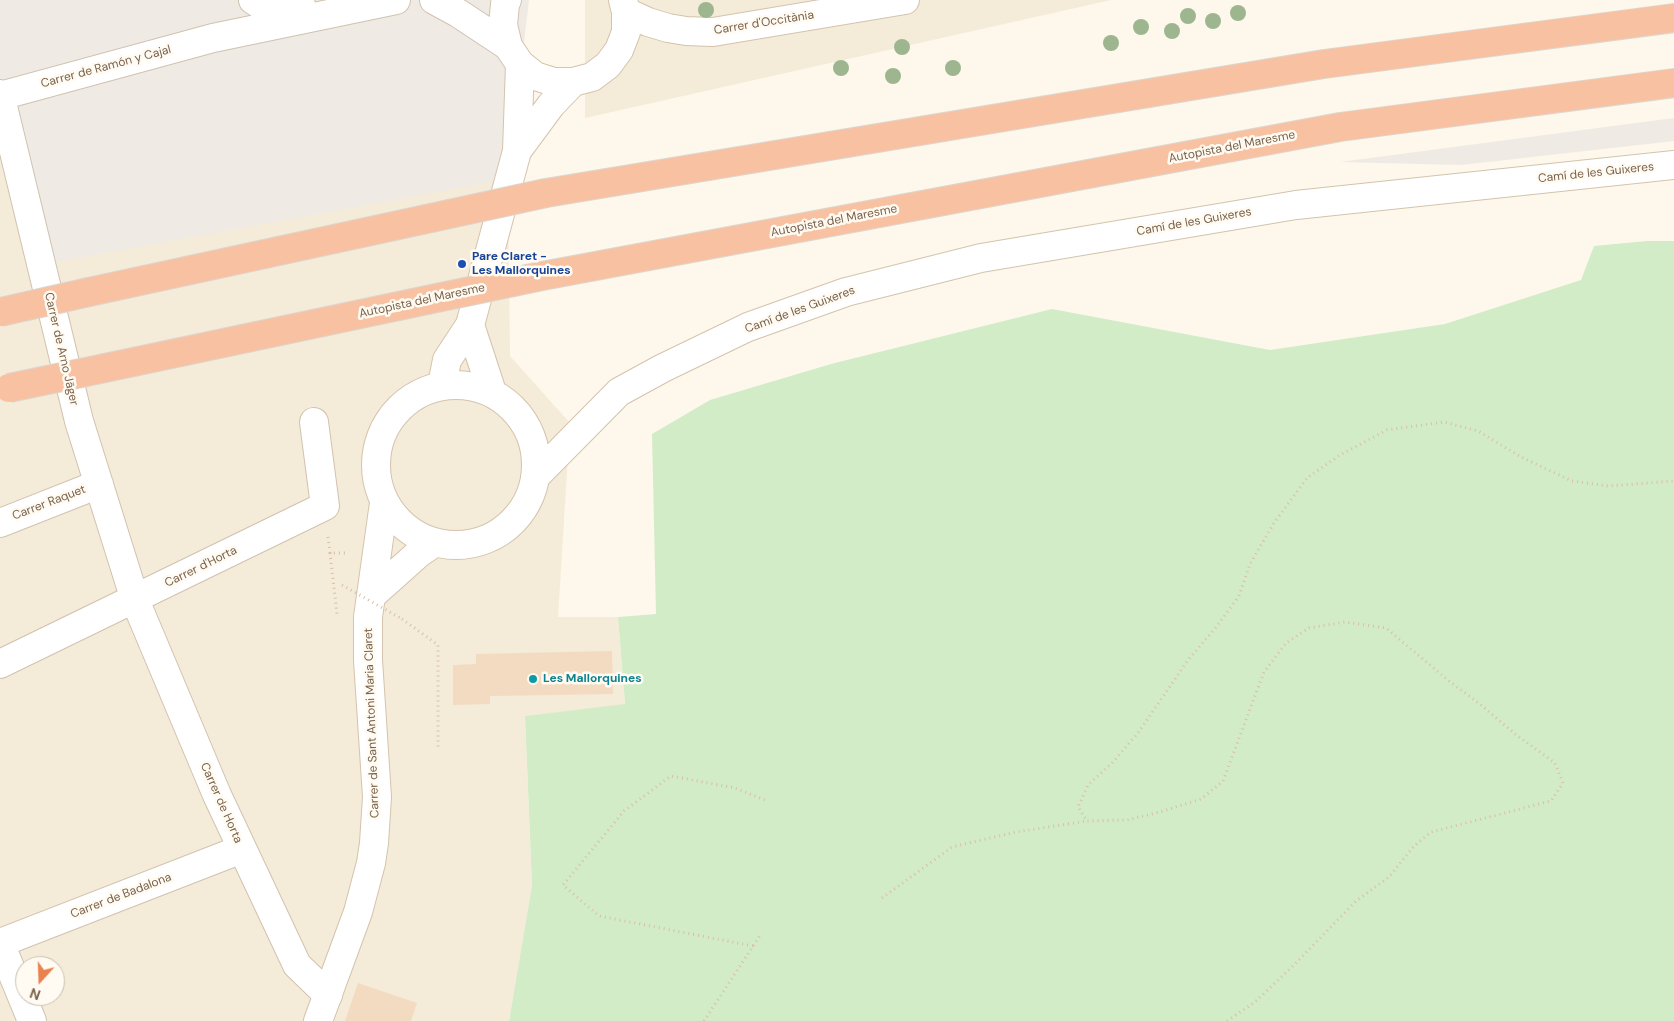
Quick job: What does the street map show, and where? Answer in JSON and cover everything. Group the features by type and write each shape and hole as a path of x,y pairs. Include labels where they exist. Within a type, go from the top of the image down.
{"highway":[{"path":"0,312 546,193 1324,64 1674,18"},
{"name":"Autopista del Maresme","path":"4,389 542,276 1340,126 1674,83"}],"street":[{"name":"Carrer de Ramón y Cajal","path":"213,38 238,24 252,0 270,11 328,0"},
{"name":"Carrer de Ramón y Cajal","path":"0,95 213,38 396,0"},
{"path":"434,0 459,6 536,76 554,82 573,82 592,77 608,65 619,50 626,32 624,6"},
{"path":"442,385 448,360 470,325 517,151 514,55 503,25 507,0"},
{"name":"Carrer d'Occitània","path":"624,6 668,28 713,32 905,0"},
{"path":"517,151 551,105 573,82"},
{"name":"Carrer de Arno Jäger","path":"0,95 79,421 135,600"},
{"name":"Camí de les Guixeres","path":"536,476 619,392 663,368 748,327 846,292 981,258 1296,205 1674,165"},
{"path":"470,325 492,392"},
{"path":"442,385 467,385 492,392 518,413 534,442 536,476 525,508 501,533 468,545 434,543 405,528 384,503 376,479 375,454 383,429 398,408 418,393 442,385"},
{"path":"314,422 325,506"},
{"name":"Carrer Raquet","path":"0,523 99,484"},
{"name":"Carrer de Sant Antoni Maria Claret","path":"318,1021 361,903 371,864 374,843 377,797 368,660 368,617 384,503"},
{"name":"Carrer d'Horta","path":"0,664 325,506"},
{"path":"371,596 418,554 434,543"},
{"name":"Carrer de Horta","path":"135,600 217,795 297,964 328,995"},
{"name":"Carrer de Badalona","path":"0,943 242,849"},
{"path":"0,943 32,1021"}],"path":[{"path":"1087,821 1078,808 1088,785 1112,763 1138,733 1188,660 1239,596 1250,564 1274,523 1307,478 1340,455 1387,430 1444,422 1478,431 1521,457 1572,481 1608,486 1674,481"},
{"path":"325,506 330,553 348,553 348,560"},
{"path":"342,585 402,619 438,645 438,750"},
{"path":"882,898 952,848 1016,832 1087,821 1127,820 1201,799 1223,781 1264,672 1286,643 1310,628 1345,622 1386,628 1515,734 1556,763 1563,783 1551,801 1431,832 1414,846 1390,877 1356,901 1255,1002 1227,1021"},
{"path":"753,946 599,916 564,885 624,811 671,776 735,788 765,800"},
{"path":"704,1021 761,934"}],"shaded area":[{"path":"0,0 529,0 508,179 45,264 0,111"},
{"path":"585,0 1111,0 585,118"},
{"path":"0,111 508,179 510,356 570,423 558,617 618,617 625,705 525,716 532,885 509,1021 0,1021"},
{"path":"1674,118 1674,141 1461,165 1340,162"}],"green space":[{"path":"1647,241 1674,241 1674,1021 509,1021 532,885 525,716 625,704 618,617 656,614 652,434 710,400 831,364 1052,309 1270,350 1445,324 1581,280 1594,246"}],"building":[{"name":"Les Mallorquines","path":"612,651 613,694 490,696 490,704 453,705 453,665 476,664 476,654"},
{"path":"358,983 417,1003 411,1021 345,1021"}],"place":[{"name":"Pare Claret - Les Mallorquines","path":"462,264"},
{"name":"Les Mallorquines","path":"533,679"}]}
